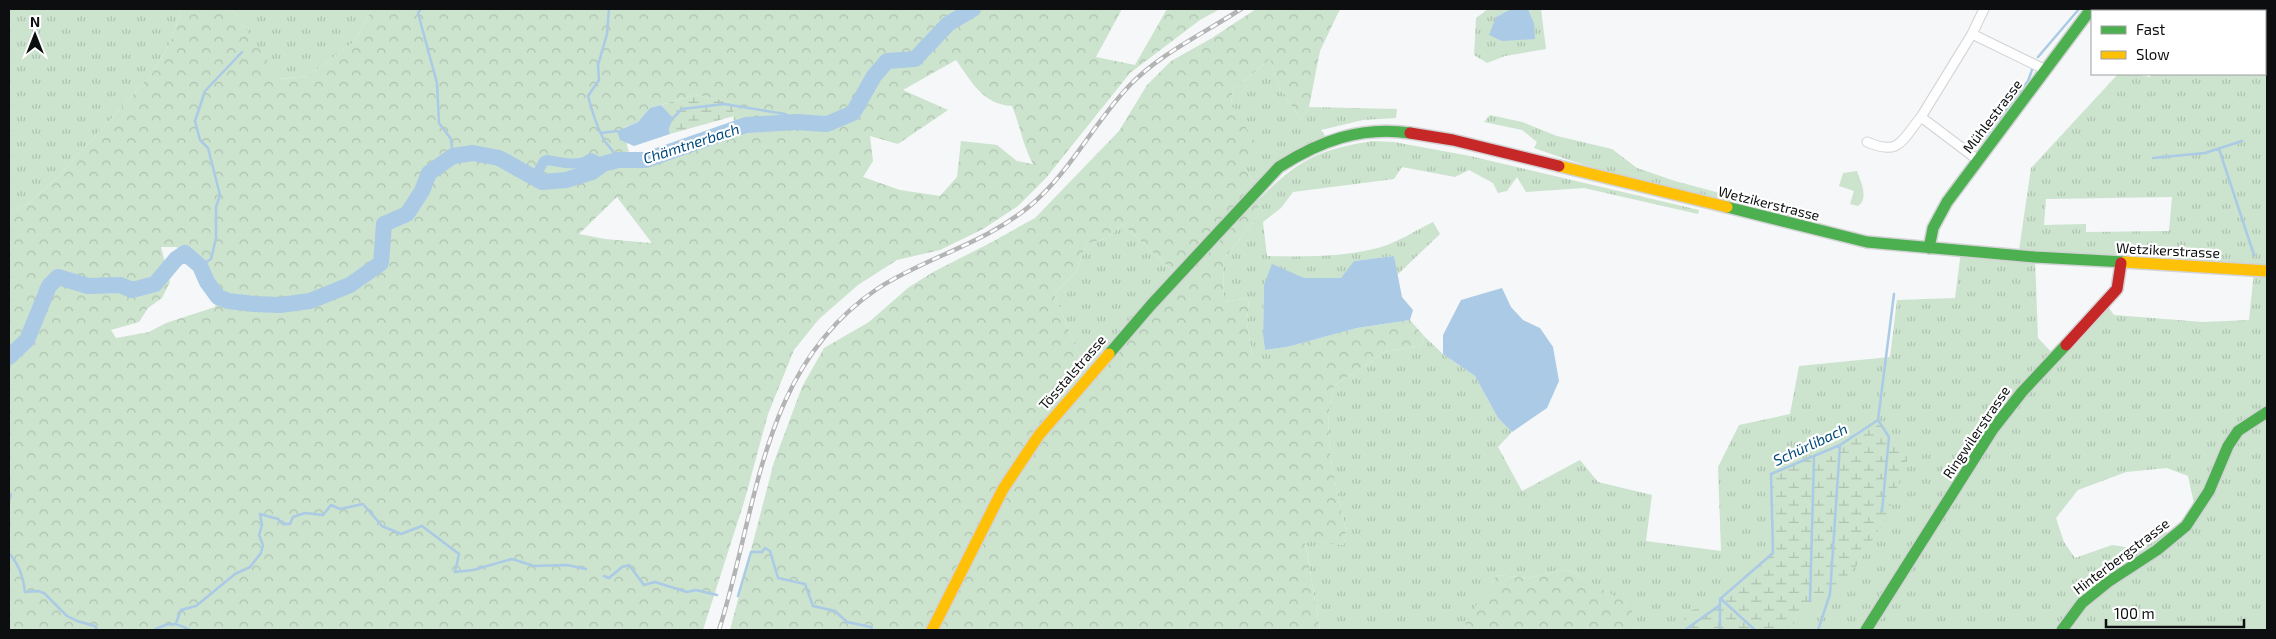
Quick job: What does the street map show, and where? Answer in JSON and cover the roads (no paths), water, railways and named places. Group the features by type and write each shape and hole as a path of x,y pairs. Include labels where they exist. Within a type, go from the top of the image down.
{"main road":[{"name":"Mühlestrasse","path":"1929,248 1934,228 1947,202 2091,9"},
{"name":"Wetzikerstrasse","path":"1279,166 1300,152 1351,132 1372,129 1397,130 1453,140 1847,238 1929,248 2267,271"},
{"name":"Tösstalstrasse","path":"932,630 1003,489 1039,435 1145,312 1279,166"},
{"name":"Ringwilerstrasse","path":"1866,630 1993,429 2022,392 2117,289 2121,262"},
{"name":"Hinterbergstrasse","path":"2062,630 2082,603 2108,582 2157,550 2186,526 2204,498 2228,446 2238,431 2267,412"}],"street":[{"path":"1867,142 1883,149 1892,149 1900,143 1921,117 1972,34 1984,9"},
{"path":"1972,34 2046,70"},
{"path":"1921,117 1978,160"}],"water":[{"path":"1511,9 1528,9 1534,23 1535,39 1502,41 1489,35 1496,17"},
{"path":"661,105 673,118 669,129 670,134 634,146 620,140 617,131 638,122 650,108"},
{"path":"1394,256 1402,297 1413,310 1410,320 1357,328 1287,347 1265,350 1263,335 1264,285 1272,264 1304,278 1341,278 1354,261"},
{"path":"1502,288 1511,307 1523,320 1540,328 1553,347 1559,381 1547,408 1512,432 1498,418 1475,376 1443,354 1443,335 1461,300"}],"waterway":[{"path":"421,9 418,13 437,83 439,123 451,139 453,156"},
{"path":"609,9 607,34 598,65 599,80 588,96 594,118 604,141 618,160"},
{"name":"Chämtnerbach","path":"9,357 27,340 49,286 58,277 88,286 120,285 132,290 155,284 176,259 185,253 200,266 207,282 218,297 228,301 280,305 310,301 350,285 381,263 384,224 407,214 422,191 429,173 453,156 473,153 499,158 542,182 566,180 592,172 603,164 618,160 646,160 746,125 796,122 827,124 853,113 874,76 887,61 915,59 948,24 973,9"},
{"name":"Schürlibach","path":"2038,57 2079,9"},
{"path":"200,266 211,259 216,238 216,207 220,195 208,148 200,140 195,121 205,91 242,52"},
{"name":"Schürlibach","path":"1980,143 2028,81 2032,70"},
{"path":"673,118 682,109 724,104 785,114 796,122"},
{"path":"601,133 617,131"},
{"path":"2153,158 2205,153 2242,141"},
{"path":"2219,149 2254,255"},
{"path":"534,179 544,161 547,160 576,164 591,158 603,164"},
{"name":"Schürlibach","path":"1720,630 1720,599 1773,553 1771,474 1840,445 1878,420 1894,294"},
{"path":"1878,420 1889,437 1882,511"},
{"path":"1818,630 1830,594 1840,445"},
{"path":"1810,601 1814,458"},
{"path":"9,493 11,495 9,500"},
{"path":"176,623 181,610 196,606 235,574 250,567 261,553 263,545 259,535 262,525 260,514 278,519 283,524 290,524 293,517 305,513 323,515 331,505 340,509 363,504 382,526 401,534 422,526 459,554 455,572 473,570 512,559 534,566 567,565 586,569"},
{"path":"9,518 9,524"},
{"path":"738,596 751,552 762,552 765,548 770,551 778,578 805,584 813,606 835,611 847,622 871,627 872,630"},
{"path":"9,553 20,571 25,592 38,591 44,593 67,616 95,626 97,630"},
{"path":"604,576 609,578 622,567 629,565 644,585 655,582 687,592 696,590 717,595"},
{"path":"1721,599 1755,630"},
{"path":"1685,630 1720,605"},
{"path":"154,630 172,624 190,630"}],"railway":[{"path":"719,630 755,489 769,443 786,399 808,358 838,321 877,289 915,268 994,230 1031,205 1058,177 1116,101 1141,74 1168,54 1241,9"}]}
